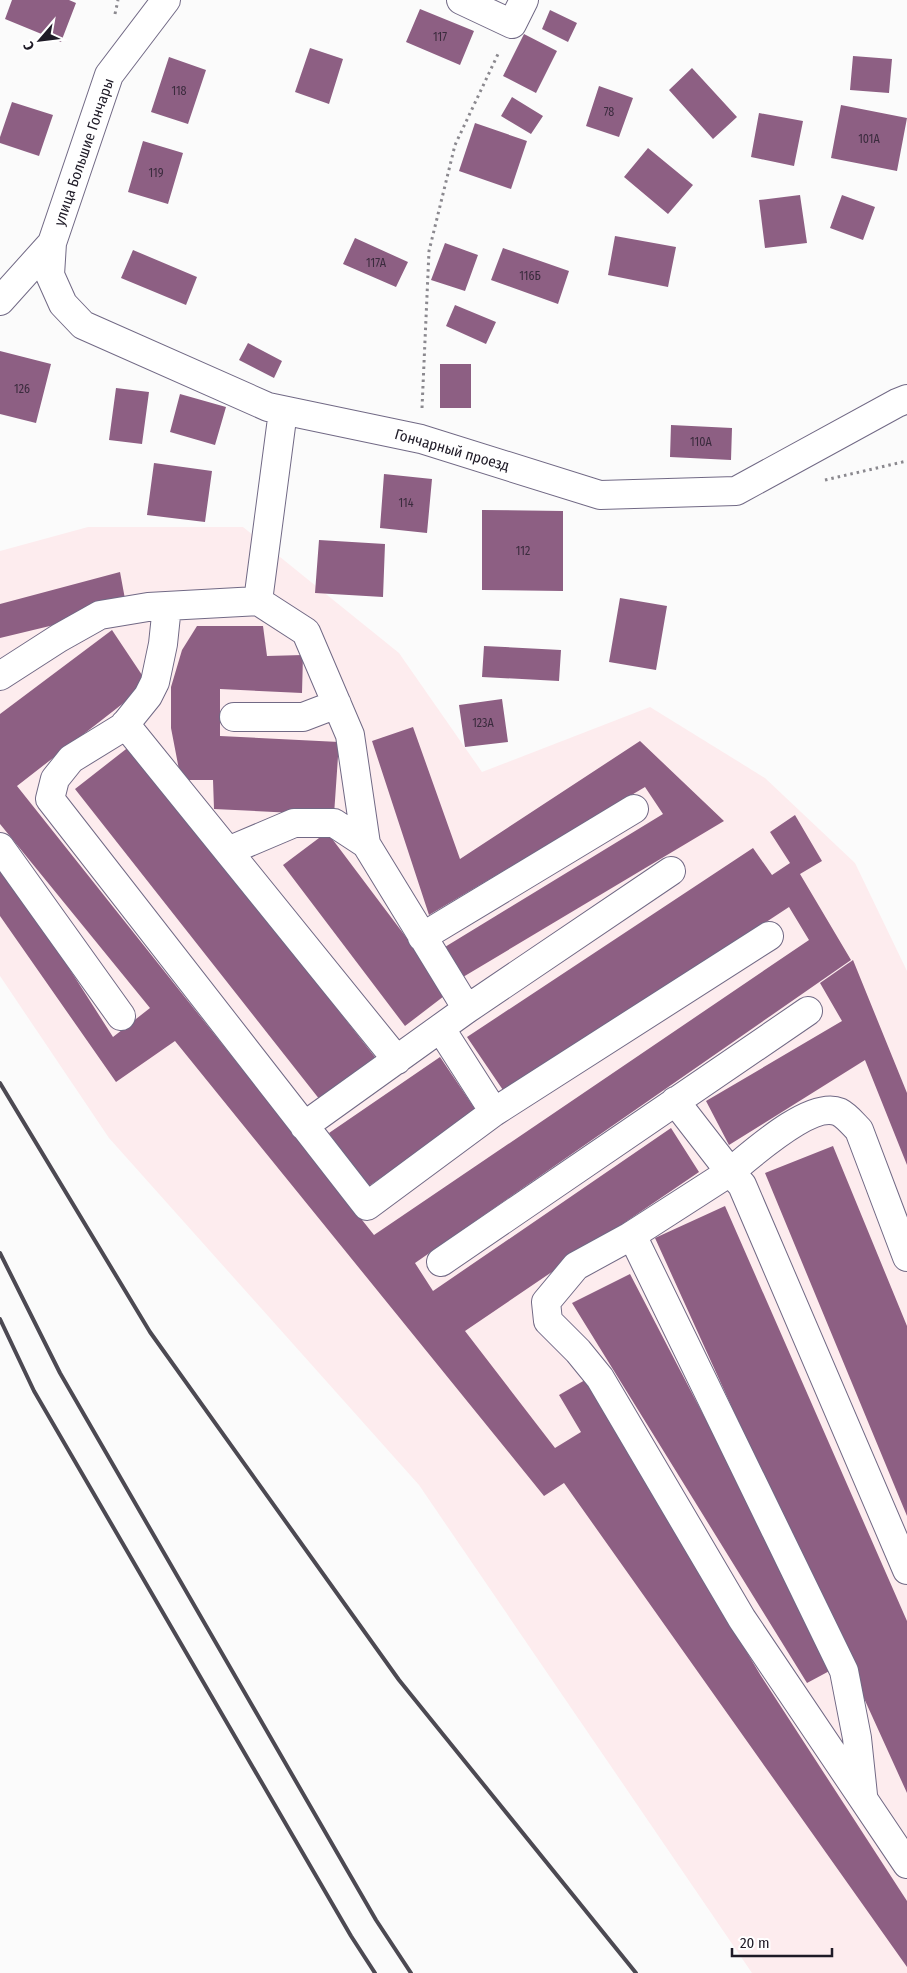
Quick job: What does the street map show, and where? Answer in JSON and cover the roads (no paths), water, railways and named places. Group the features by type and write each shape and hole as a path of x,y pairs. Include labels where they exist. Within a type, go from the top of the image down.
{"street":[{"name":"улица Большие Гончары","path":"0,301 52,243 109,75 166,0"},
{"path":"461,0 512,24 524,0"},
{"name":"Гончарный проезд","path":"52,243 50,275 63,304 83,325 268,408 421,439 600,495 736,491 907,399"},
{"path":"258,600 283,411"},
{"path":"0,676 59,638 100,615 125,610 258,600 306,632 350,735 366,844 467,1009"},
{"path":"167,606 163,644 155,682 140,707 125,724 70,759 54,779 50,799 367,1206 494,1112 769,936"},
{"path":"234,717 303,717 337,704"},
{"path":"125,724 397,1060"},
{"path":"422,936 634,809"},
{"path":"228,851 294,823 334,823 366,844"},
{"path":"0,847 121,1016"},
{"path":"304,1126 467,1009 671,871"},
{"path":"441,1262 808,1011"},
{"path":"441,1028 494,1112"},
{"path":"675,1101 742,1185 907,1570"},
{"path":"907,1257 859,1130 838,1112 825,1110 788,1125 730,1172 632,1235 576,1266 546,1302 548,1321 578,1351 600,1378 742,1619 907,1864"},
{"path":"632,1235 844,1671 857,1738 863,1799"}],"railway":[{"path":"0,1083 150,1332 399,1680 636,1973"},
{"path":"0,1253 60,1373 376,1920 411,1973"},
{"path":"0,1319 34,1391 351,1936 375,1973"}]}
